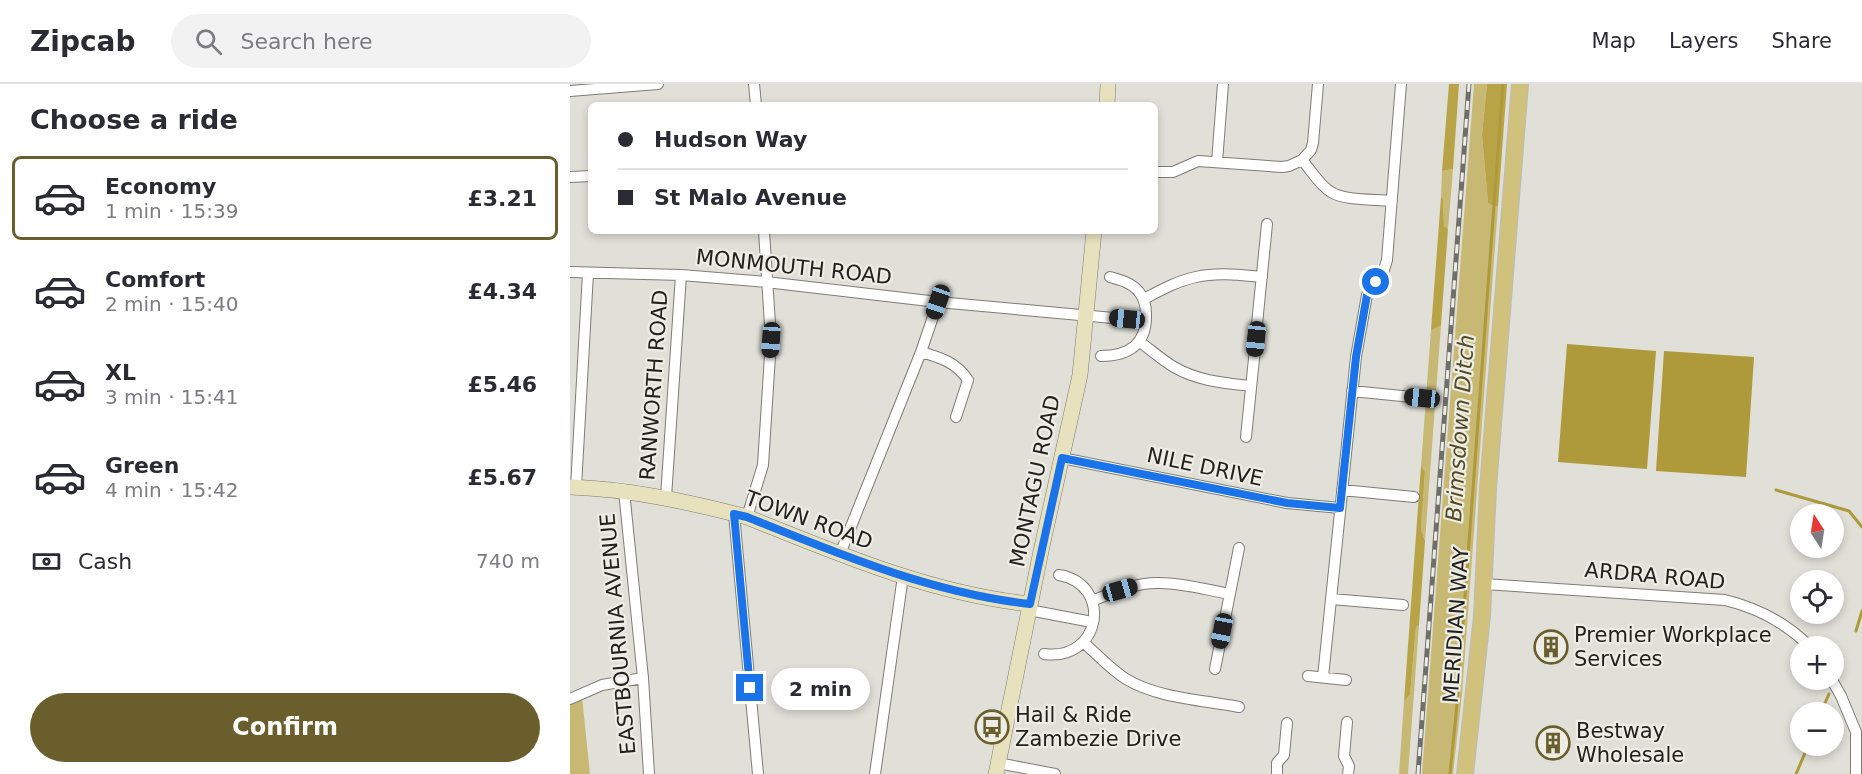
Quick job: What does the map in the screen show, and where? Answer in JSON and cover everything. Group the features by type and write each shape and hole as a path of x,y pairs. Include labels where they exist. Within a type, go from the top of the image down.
{"main road":[{"path":"1107,102 1108,84"},
{"name":"MERIDIAN WAY","path":"1465,774 1484,584 1488,488 1520,84"},
{"name":"MONTAGU ROAD","path":"997,769 1080,375 1094,234"},
{"name":"TOWN ROAD","path":"573,487 666,497 740,516 903,576 965,594 1030,607"}],"street":[{"path":"570,91 658,84"},
{"path":"754,84 756,102"},
{"path":"1217,162 1223,84"},
{"path":"1158,172 1173,172 1198,161 1282,167 1302,160 1311,150 1313,143 1318,84"},
{"path":"1323,677 1356,357 1367,295 1386,266 1401,84"},
{"path":"1302,160 1324,187 1336,194 1392,201"},
{"path":"570,177 588,176"},
{"path":"1257,324 1267,224"},
{"path":"758,774 740,516 763,465 771,340 764,234"},
{"name":"MONMOUTH ROAD","path":"570,272 681,275 766,282 938,302 1146,321"},
{"path":"573,487 588,273"},
{"path":"1144,299 1172,285 1198,276 1225,274 1262,277"},
{"name":"RANWORTH ROAD","path":"666,497 681,275"},
{"path":"1101,356 1120,355 1132,349 1145,333 1144,299 1139,291 1128,282 1110,277"},
{"path":"840,554 921,352 938,302"},
{"path":"1246,437 1256,339"},
{"path":"1140,342 1173,367 1196,377 1251,386"},
{"path":"921,352 944,359 961,368 969,380 956,417"},
{"path":"1352,391 1422,398"},
{"name":"NILE DRIVE","path":"1062,458 1287,503 1340,508"},
{"path":"1342,490 1414,497"},
{"name":"EASTBOURNIA AVENUE","path":"624,491 643,678 649,774"},
{"path":"1215,669 1239,548"},
{"path":"1044,654 1066,653 1084,643 1092,622 1094,610 1092,601 1083,586 1076,580 1059,575"},
{"path":"875,774 903,576"},
{"path":"1092,601 1133,586 1158,582 1230,594"},
{"name":"ARDRA ROAD","path":"1484,584 1725,600 1746,605 1768,615 1798,636"},
{"path":"1331,599 1403,605"},
{"path":"1030,607 1092,622"},
{"path":"1084,643 1120,675 1141,687 1239,707"},
{"path":"1308,676 1346,680"},
{"path":"570,699 602,685 643,678"},
{"path":"1838,690 1857,732 1857,774"},
{"path":"1347,722 1344,756 1349,766 1348,774"},
{"path":"1277,774 1277,763 1284,755 1287,723"},
{"path":"997,769 1055,774"}],"shaded area":[{"path":"1449,84 1459,84 1453,169 1442,171"},
{"path":"1474,84 1487,84 1482,135 1488,203 1498,206 1462,694 1453,774 1422,774"},
{"path":"1487,84 1507,84 1498,206 1488,203 1482,135"},
{"path":"1453,169 1448,229 1444,226 1441,197 1442,171"},
{"path":"1441,197 1444,226 1448,229 1441,325 1431,330"},
{"path":"1441,325 1425,541 1421,529 1425,473 1421,466 1431,330"},
{"path":"1567,344 1656,351 1647,469 1558,462"},
{"path":"1664,351 1754,357 1746,477 1656,471"},
{"path":"1421,466 1425,472 1421,529 1425,541 1419,625 1416,627 1410,695 1404,701"},
{"path":"1419,625 1408,774 1399,774 1404,701 1410,695 1416,627"},
{"path":"582,697 590,774 570,774 570,699"}],"waterway":[{"name":"Brimsdown Ditch","path":"1450,774 1503,84"},
{"path":"1776,490 1849,511 1862,527"},
{"path":"1856,631 1862,611"},
{"path":"1825,702 1829,694"},
{"path":"1796,774 1804,756"}],"railway":[{"path":"1418,774 1469,84"}],"place":[{"name":"Premier Workplace Services","path":"1551,647"},
{"name":"Hail & Ride Zambezie Drive","path":"992,727"},
{"name":"Bestway Wholesale","path":"1553,743"}],"route":[{"path":"750,688 734,514 903,576 965,594 1030,604 1062,458 1287,503 1340,508 1356,357 1367,295 1376,282"}]}
